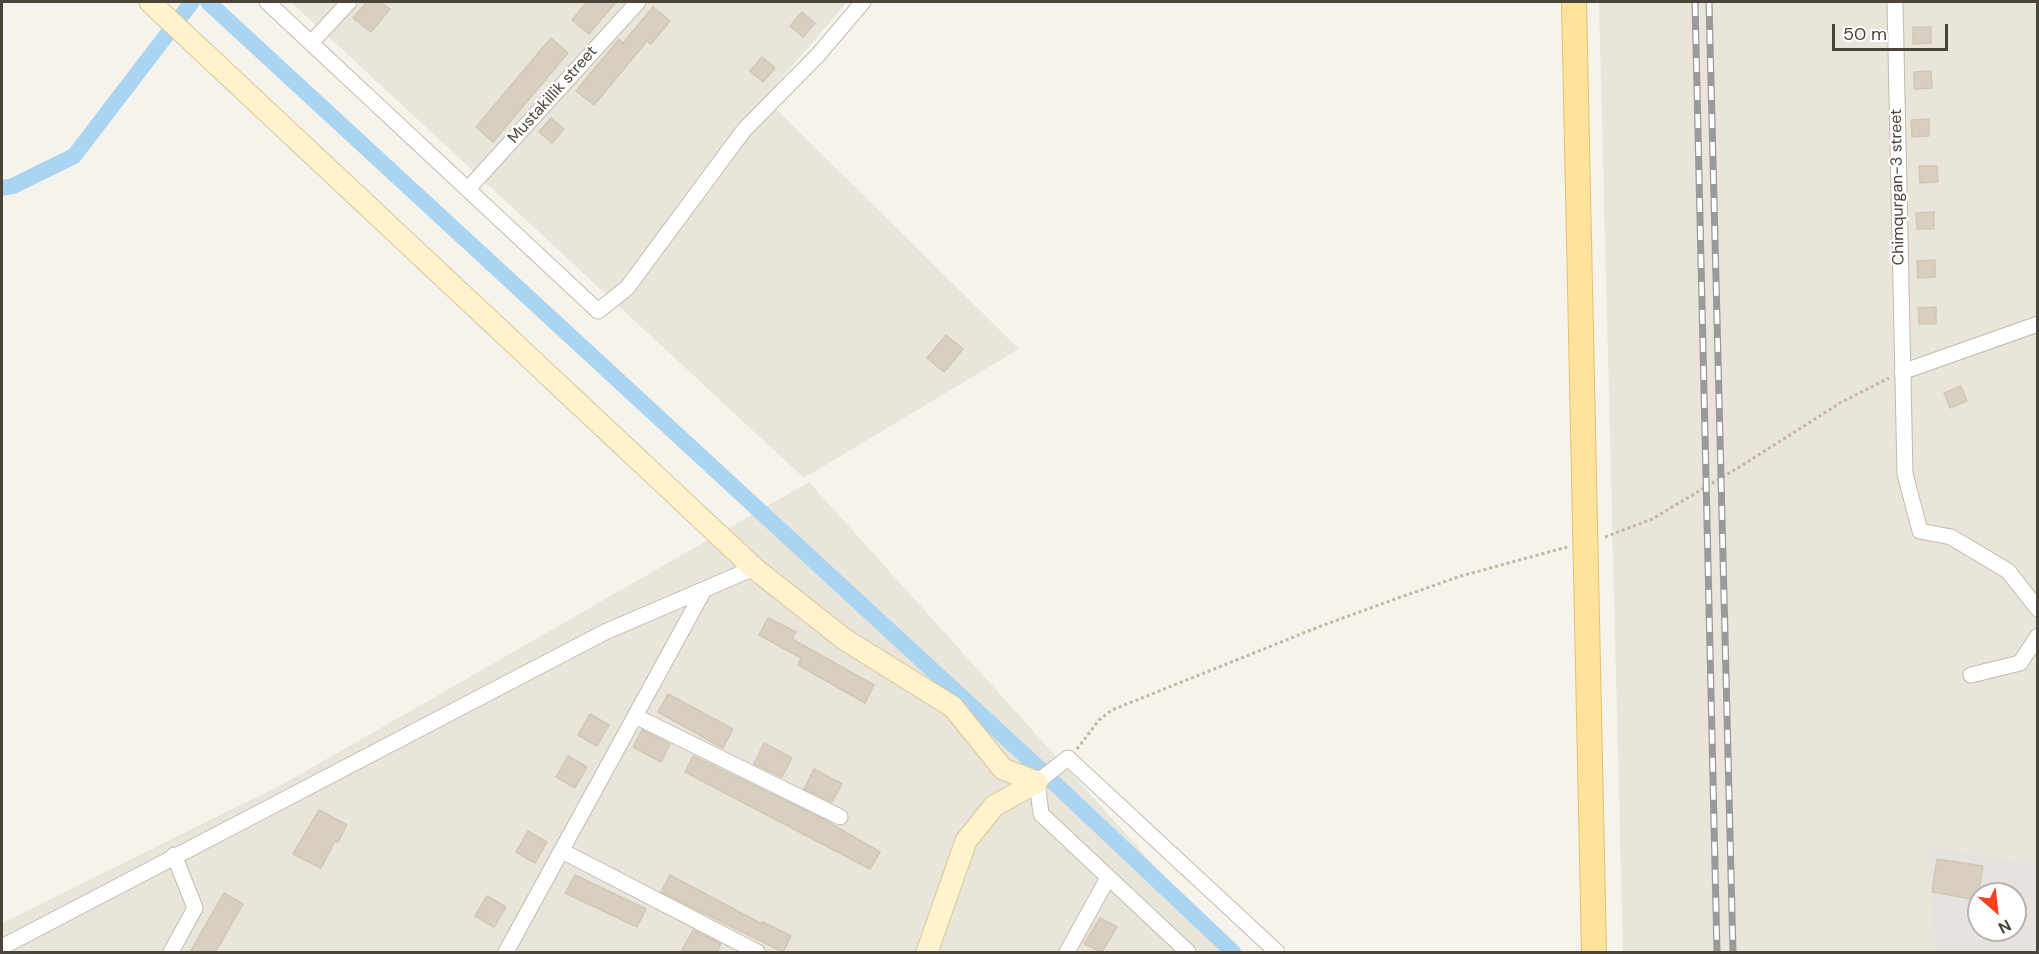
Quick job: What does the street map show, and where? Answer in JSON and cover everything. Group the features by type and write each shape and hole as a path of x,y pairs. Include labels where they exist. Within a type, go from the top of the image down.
{"main road":[{"path":"1574,2 1594,952"}],"street":[{"path":"150,2 754,568 844,639 953,707 1003,769 1037,782"},
{"path":"267,2 598,311 627,288 744,130 818,55 863,2"},
{"path":"311,43 349,2"},
{"name":"Mustakillik street","path":"468,189 638,2"},
{"name":"Chimqurgan-3 street","path":"1895,2 1905,474 1920,531 1951,537 2008,571 2037,609"},
{"path":"1902,372 2037,324"},
{"path":"2,947 174,855 353,765 605,632 754,568"},
{"path":"506,952 704,590"},
{"path":"1971,675 2020,663 2037,636"},
{"path":"635,716 840,817"},
{"path":"927,952 966,841 994,806 1037,782 1068,758 1277,952"},
{"path":"1037,782 1041,814 1188,952"},
{"path":"562,851 757,952"},
{"path":"171,952 195,908 174,855"},
{"path":"1067,952 1108,878"}],"path":[{"path":"1068,758 1099,720 1112,710 1376,606 1461,576 1616,534 1652,519 1840,403 1902,372"}],"shaded area":[{"path":"291,2 847,2 765,98 1019,349 804,478"},
{"path":"1599,2 2037,2 2037,952 1623,952"},
{"path":"809,482 1232,952 2,952 2,923 285,783"},
{"path":"1927,847 2037,865 2037,952 1936,952"}],"building":[{"path":"367,2 380,2 390,9 371,32 353,18"},
{"path":"587,2 616,2 589,34 572,20"},
{"path":"653,7 670,21 651,44 647,41 594,105 576,91 619,39 623,43"},
{"path":"802,12 815,23 803,37 790,26"},
{"path":"1913,27 1931,27 1931,43 1913,44"},
{"path":"551,38 568,53 493,142 476,127"},
{"path":"762,57 775,68 763,82 750,71"},
{"path":"1931,71 1932,88 1914,89 1914,72"},
{"path":"551,118 564,129 552,143 539,132"},
{"path":"1929,119 1929,136 1912,137 1911,120"},
{"path":"1919,166 1937,166 1938,182 1920,183"},
{"path":"1934,212 1934,229 1917,229 1916,213"},
{"path":"1935,260 1935,277 1918,278 1917,261"},
{"path":"1936,307 1936,324 1919,324 1918,308"},
{"path":"946,335 963,349 944,372 927,358"},
{"path":"1961,386 1967,401 1950,408 1944,393"},
{"path":"768,618 796,632 792,639 874,685 865,703 798,665 801,658 759,635"},
{"path":"668,694 733,729 723,748 658,712"},
{"path":"590,714 609,725 597,746 578,735"},
{"path":"642,730 670,744 661,762 633,747"},
{"path":"764,743 792,758 782,777 754,764"},
{"path":"568,756 587,767 575,788 556,777"},
{"path":"693,756 823,819 880,852 870,869 685,772"},
{"path":"814,769 842,784 832,802 804,789"},
{"path":"319,810 347,825 338,842 335,841 321,868 293,854"},
{"path":"528,831 547,842 535,863 516,852"},
{"path":"1937,859 1983,866 1981,882 1967,882 1967,898 1932,892"},
{"path":"575,875 646,909 637,927 565,893"},
{"path":"670,875 762,924 763,922 791,936 783,952 661,892"},
{"path":"224,893 243,904 222,941 215,952 190,952"},
{"path":"487,896 506,907 494,927 475,916"},
{"path":"1100,918 1117,927 1102,952 1084,944"},
{"path":"693,930 721,944 717,952 681,952"}],"waterway":[{"path":"2,188 13,186 74,156 192,2"},
{"path":"208,2 1030,760 1233,952"}],"railway":[{"path":"1695,2 1717,952"},
{"path":"1709,2 1733,952"}]}
